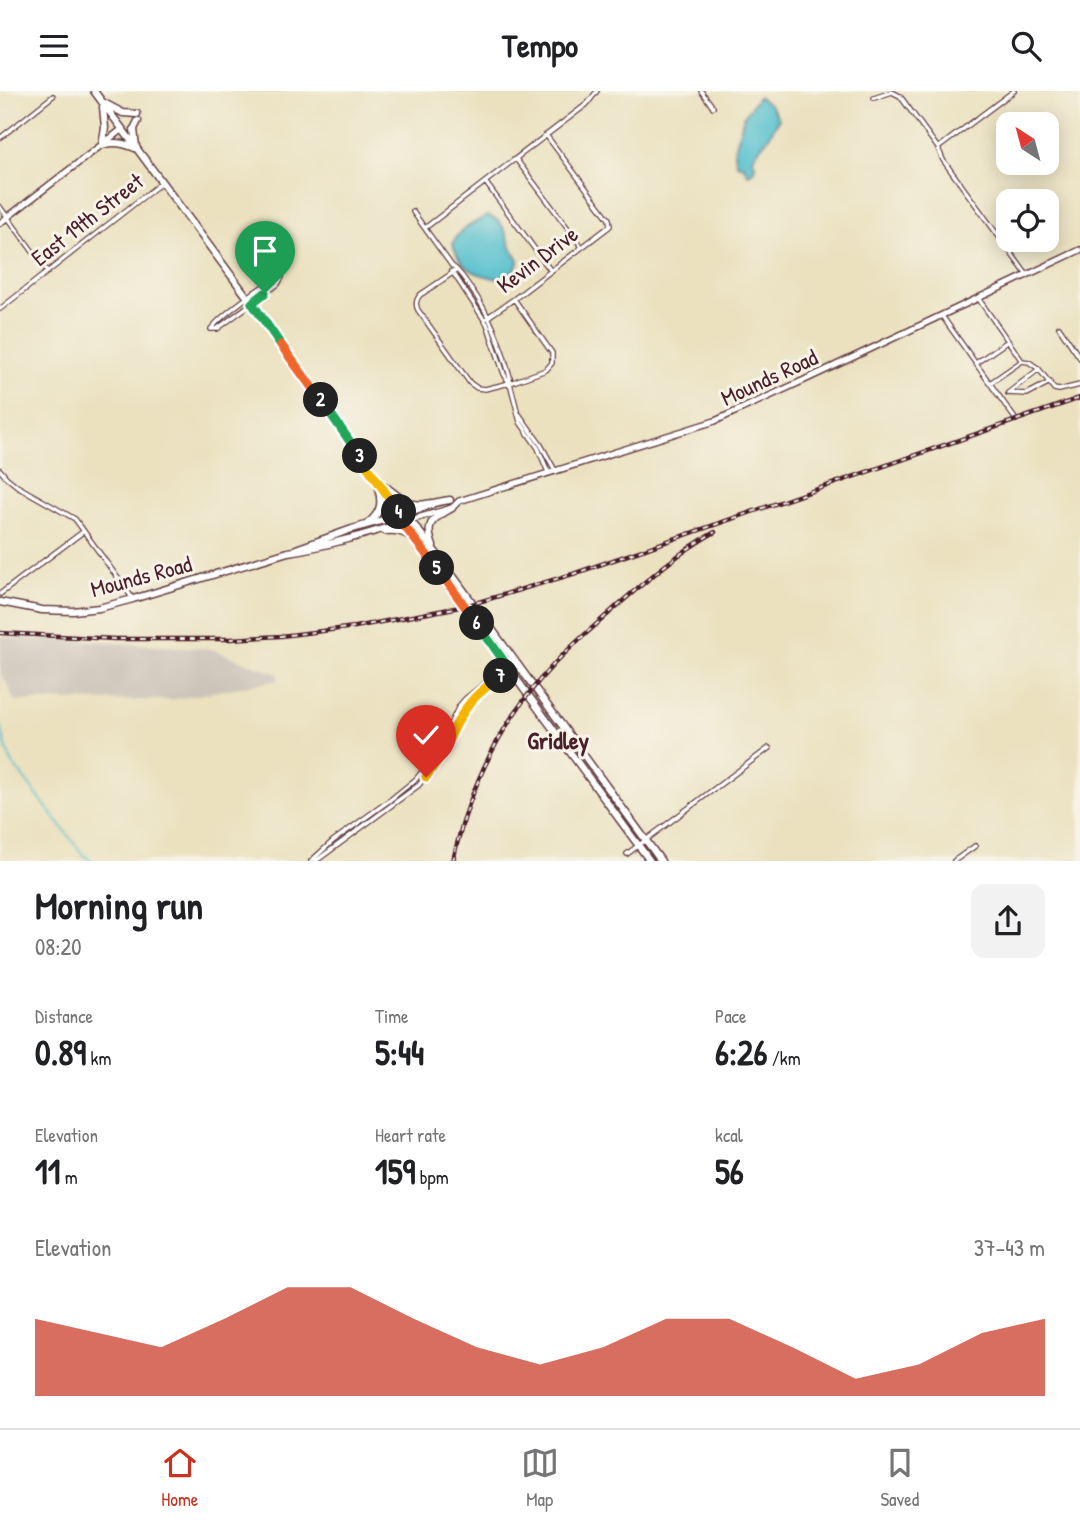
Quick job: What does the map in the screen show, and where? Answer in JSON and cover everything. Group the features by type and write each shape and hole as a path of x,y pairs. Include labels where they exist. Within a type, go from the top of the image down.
{"main road":[{"path":"94,91 250,301 378,481 420,545 650,861"},
{"path":"101,101 122,113 138,117 134,135 136,149"},
{"path":"101,101 105,128 102,145"},
{"path":"0,223 121,130"},
{"path":"102,145 117,142 136,149"},
{"name":"Mounds Road","path":"0,602 42,610 99,608 288,552 369,533 404,519 715,421 1080,250"},
{"path":"378,481 410,504 451,504"},
{"path":"366,525 379,513 378,481"},
{"path":"437,554 429,535 430,526 451,504"},
{"path":"404,519 437,554 661,861"},
{"name":"Mounds Road","path":"288,552 366,525 404,519"},
{"path":"369,533 391,530 402,532 420,545"}],"street":[{"path":"425,228 587,104 597,91"},
{"path":"701,91 713,107"},
{"path":"937,148 1014,91"},
{"path":"874,98 892,92 900,96 1027,275"},
{"path":"0,138 53,96"},
{"name":"Kevin Drive","path":"486,318 610,226 609,219 546,135"},
{"path":"516,159 582,247"},
{"name":"East 19th Street","path":"0,309 162,182"},
{"path":"486,183 551,271"},
{"path":"0,207 48,272"},
{"path":"413,212 452,266 499,340 520,422 552,473"},
{"path":"455,271 420,295 416,302 418,310 473,386 485,389 510,383 546,370 550,366 552,353 514,299"},
{"path":"250,301 216,322 211,329 217,329 250,301 275,279 282,277 278,284 250,301"},
{"path":"978,298 1022,361"},
{"path":"942,316 1016,420"},
{"path":"1059,327 1080,358"},
{"path":"976,363 1008,341"},
{"path":"990,383 1022,361 1039,369 1054,389 1080,385"},
{"path":"1039,369 1008,393 1027,394 1050,382"},
{"path":"0,470 17,485 75,519 133,599"},
{"path":"0,594 84,531"},
{"path":"314,861 333,842 416,779 436,754 459,706 475,689 515,662"},
{"path":"627,854 769,748"},
{"path":"954,861 975,846"}],"shaded area":[{"path":"0,637 211,649 278,674 278,680 171,700 15,701 2,674 0,699"}],"water":[{"path":"758,97 770,105 779,119 755,154 754,170 748,174 744,166 737,164 734,153 744,116"},
{"path":"487,216 501,225 518,259 515,269 500,279 467,268 453,246 457,235"}],"waterway":[{"path":"0,722 6,749 13,764 81,852 91,861"}],"railway":[{"path":"0,633 115,639 231,639 355,627 465,606 573,574 1080,398"},
{"path":"453,861 468,807 490,755 535,685 569,649 640,586 676,557 715,532"}],"district":[{"name":"Gridley","path":"558,740"}],"route":[{"path":"265,293 252,303 378,481 401,515 402,523 510,670 478,693 463,710 440,757 426,777"}]}
